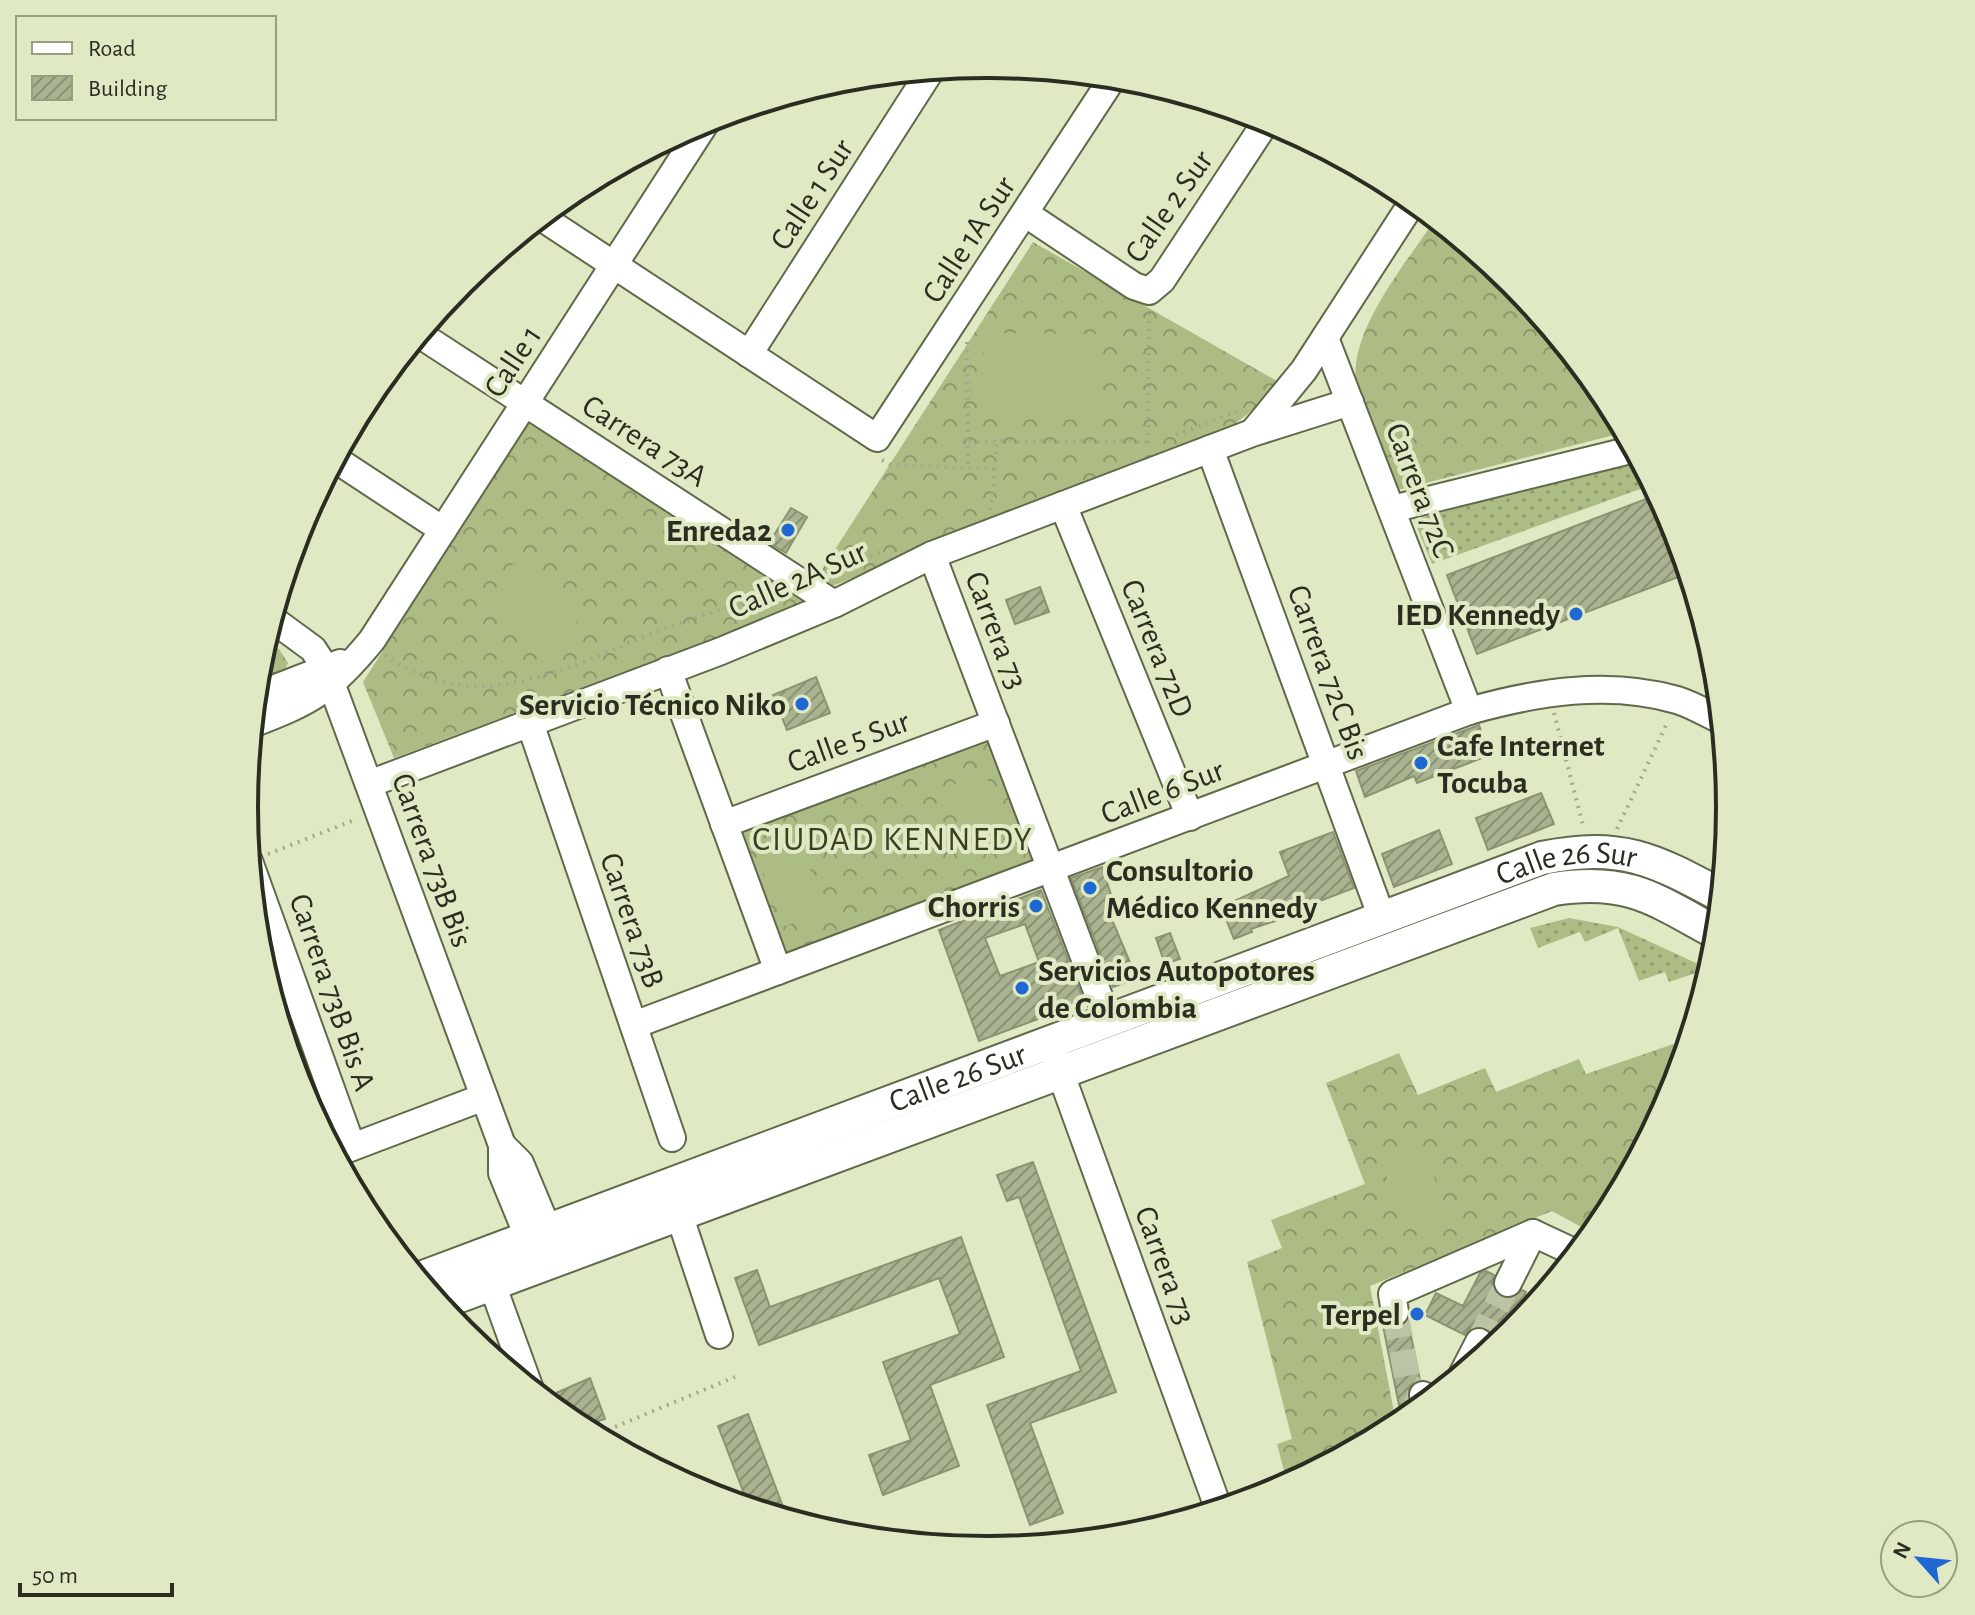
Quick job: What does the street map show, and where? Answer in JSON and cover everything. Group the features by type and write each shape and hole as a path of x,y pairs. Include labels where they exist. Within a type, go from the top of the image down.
{"main road":[{"name":"Calle 26 Sur","path":"429,1276 679,1214 1382,918 1542,858 1599,850 1653,861 1712,891"},
{"path":"1542,858 1554,889"},
{"name":"Calle 26 Sur","path":"450,1300 492,1284 544,1248 1055,1056 1554,889 1590,883 1618,886 1707,929"}],"street":[{"name":"Calle 1 Sur","path":"749,354 924,81"},
{"name":"Calle 1A Sur","path":"877,438 1106,88"},
{"name":"Calle 2 Sur","path":"1149,291 1162,280 1260,131"},
{"name":"Calle 1","path":"263,720 305,704 329,678 374,644 689,142"},
{"name":"Calle 2A Sur","path":"1252,433 1283,399 1407,211"},
{"path":"1026,214 1134,286 1149,291"},
{"path":"551,223 877,438"},
{"name":"Carrera 72C","path":"1325,338 1469,711"},
{"name":"Carrera 73A","path":"428,340 834,604"},
{"name":"Calle 2A Sur","path":"369,784 834,604 932,555 986,518 1063,505 1153,451 1210,449 1350,402"},
{"name":"Carrera 72C Bis","path":"1210,449 1382,918"},
{"path":"1392,509 1624,452"},
{"path":"344,465 443,530"},
{"name":"Carrera 72D","path":"1063,505 1190,817"},
{"name":"Carrera 73","path":"932,555 1100,999"},
{"name":"Carrera 73B Bis","path":"281,626 313,649 329,678 502,1145 520,1163 544,1248"},
{"path":"668,670 778,971"},
{"name":"Calle 1","path":"267,693 329,678"},
{"name":"Calle 6 Sur","path":"634,1025 1469,711 1548,693 1601,690 1677,700 1711,716"},
{"name":"Carrera 73B","path":"530,723 672,1138"},
{"name":"Calle 5 Sur","path":"724,824 996,723"},
{"name":"Carrera 73B Bis A","path":"271,947 280,981 341,1145"},
{"name":"Carrera 73","path":"1055,1056 1215,1500"},
{"path":"344,1150 484,1097"},
{"path":"679,1214 719,1335"},
{"path":"1395,1312 1392,1294 1533,1233 1568,1249"},
{"path":"1508,1283 1533,1233"},
{"path":"492,1284 523,1369"},
{"path":"1475,1349 1479,1342"}],"path":[{"path":"1149,291 1153,451"},
{"path":"951,327 968,345 968,468"},
{"path":"1135,451 1153,451 1251,405"},
{"path":"877,438 885,463 995,469"},
{"path":"969,441 1153,451"},
{"path":"986,518 997,441"},
{"path":"986,518 1006,503"},
{"path":"374,644 404,669 440,683 476,688 529,682 672,626 802,584 889,549"},
{"path":"1548,693 1599,850"},
{"path":"1599,850 1677,700"},
{"path":"260,857 379,810"},
{"path":"608,1430 735,1377"}],"green space":[{"path":"1430,227 1432,229 1468,259 1536,327 1566,363 1614,435 1398,490 1365,413 1357,387 1356,366 1369,322"},
{"path":"1033,242 1277,381 1265,400 1231,427 830,587 816,579"},
{"path":"1470,261 1488,277 1467,267"},
{"path":"984,333 1099,334 1098,420 983,419"},
{"path":"532,416 815,601 394,758 363,682"},
{"path":"1628,460 1643,488 1432,564 1414,520"},
{"path":"513,564 583,611 558,652 487,605"},
{"path":"276,647 288,663 284,671 270,676"},
{"path":"993,734 1040,862 780,958 733,830"},
{"path":"985,772 1008,833 973,846 950,786"},
{"path":"795,827 825,911 783,927 753,843"},
{"path":"1569,918 1618,927 1700,965 1698,972 1669,982 1665,972 1639,981 1618,928 1585,942 1580,932 1538,948 1530,928"},
{"path":"1678,1043 1642,1130 1583,1228 1552,1211 1370,1286 1394,1413 1285,1473 1277,1444 1292,1439 1247,1262 1282,1248 1271,1220 1365,1184 1326,1083 1399,1053 1418,1095 1485,1068 1496,1092 1579,1059 1586,1074"},
{"path":"1420,1139 1448,1214 1406,1230 1378,1154"}],"building":[{"path":"1648,498 1679,577 1477,654 1447,575"},
{"name":"Enreda2","path":"791,508 807,517 786,553 769,543"},
{"path":"1040,587 1049,612 1015,624 1006,600"},
{"name":"Servicio Técnico Niko","path":"816,677 830,713 787,730 773,695"},
{"path":"1479,725 1490,755 1417,783 1414,776 1365,797 1356,771"},
{"path":"1541,793 1554,824 1488,850 1476,818"},
{"path":"1439,830 1452,864 1394,887 1382,854"},
{"path":"1333,832 1354,888 1283,915 1284,918 1251,929 1252,932 1234,939 1221,907 1289,876 1280,852"},
{"path":"1102,867 1117,913 1110,915 1137,979 1113,987 1071,878"},
{"name":"Servicios Autopotores de Colombia","path":"1041,890 1084,1002 979,1041 939,930","holes":["1025,924 1039,962 1000,976 985,938"]},
{"path":"1170,933 1180,959 1165,964 1156,938"},
{"path":"1033,1162 1116,1392 1030,1423 1063,1513 1030,1525 987,1405 1081,1371 1019,1197 1007,1201 997,1175"},
{"path":"961,1237 1004,1357 930,1385 959,1466 883,1495 869,1455 911,1440 883,1362 960,1334 939,1278 759,1345 735,1278 757,1270 770,1307"},
{"path":"1486,1271 1494,1275 1492,1285 1500,1297 1510,1299 1522,1290 1526,1292 1519,1306 1492,1333 1486,1328 1471,1328 1465,1335 1425,1315 1436,1293 1463,1306 1480,1273"},
{"path":"1382,1321 1397,1328 1408,1321 1420,1380 1409,1388 1409,1403 1399,1405"},
{"path":"590,1378 605,1419 596,1422 554,1394"},
{"path":"748,1414 783,1507 745,1495 718,1426"}],"tunnel":[{"path":"1479,1342 1508,1283"},
{"path":"1395,1312 1409,1387 1421,1394"}],"place":[{"name":"Enreda2","path":"788,530"},
{"name":"IED Kennedy","path":"1576,614"},
{"name":"Servicio Técnico Niko","path":"802,704"},
{"name":"Cafe Internet Tocuba","path":"1421,763"},
{"name":"Consultorio Médico Kennedy","path":"1090,888"},
{"name":"Chorris","path":"1036,906"},
{"name":"Servicios Autopotores de Colombia","path":"1022,988"},
{"name":"Terpel","path":"1417,1314"}],"district":[{"name":"CIUDAD KENNEDY","path":"893,838"}]}
